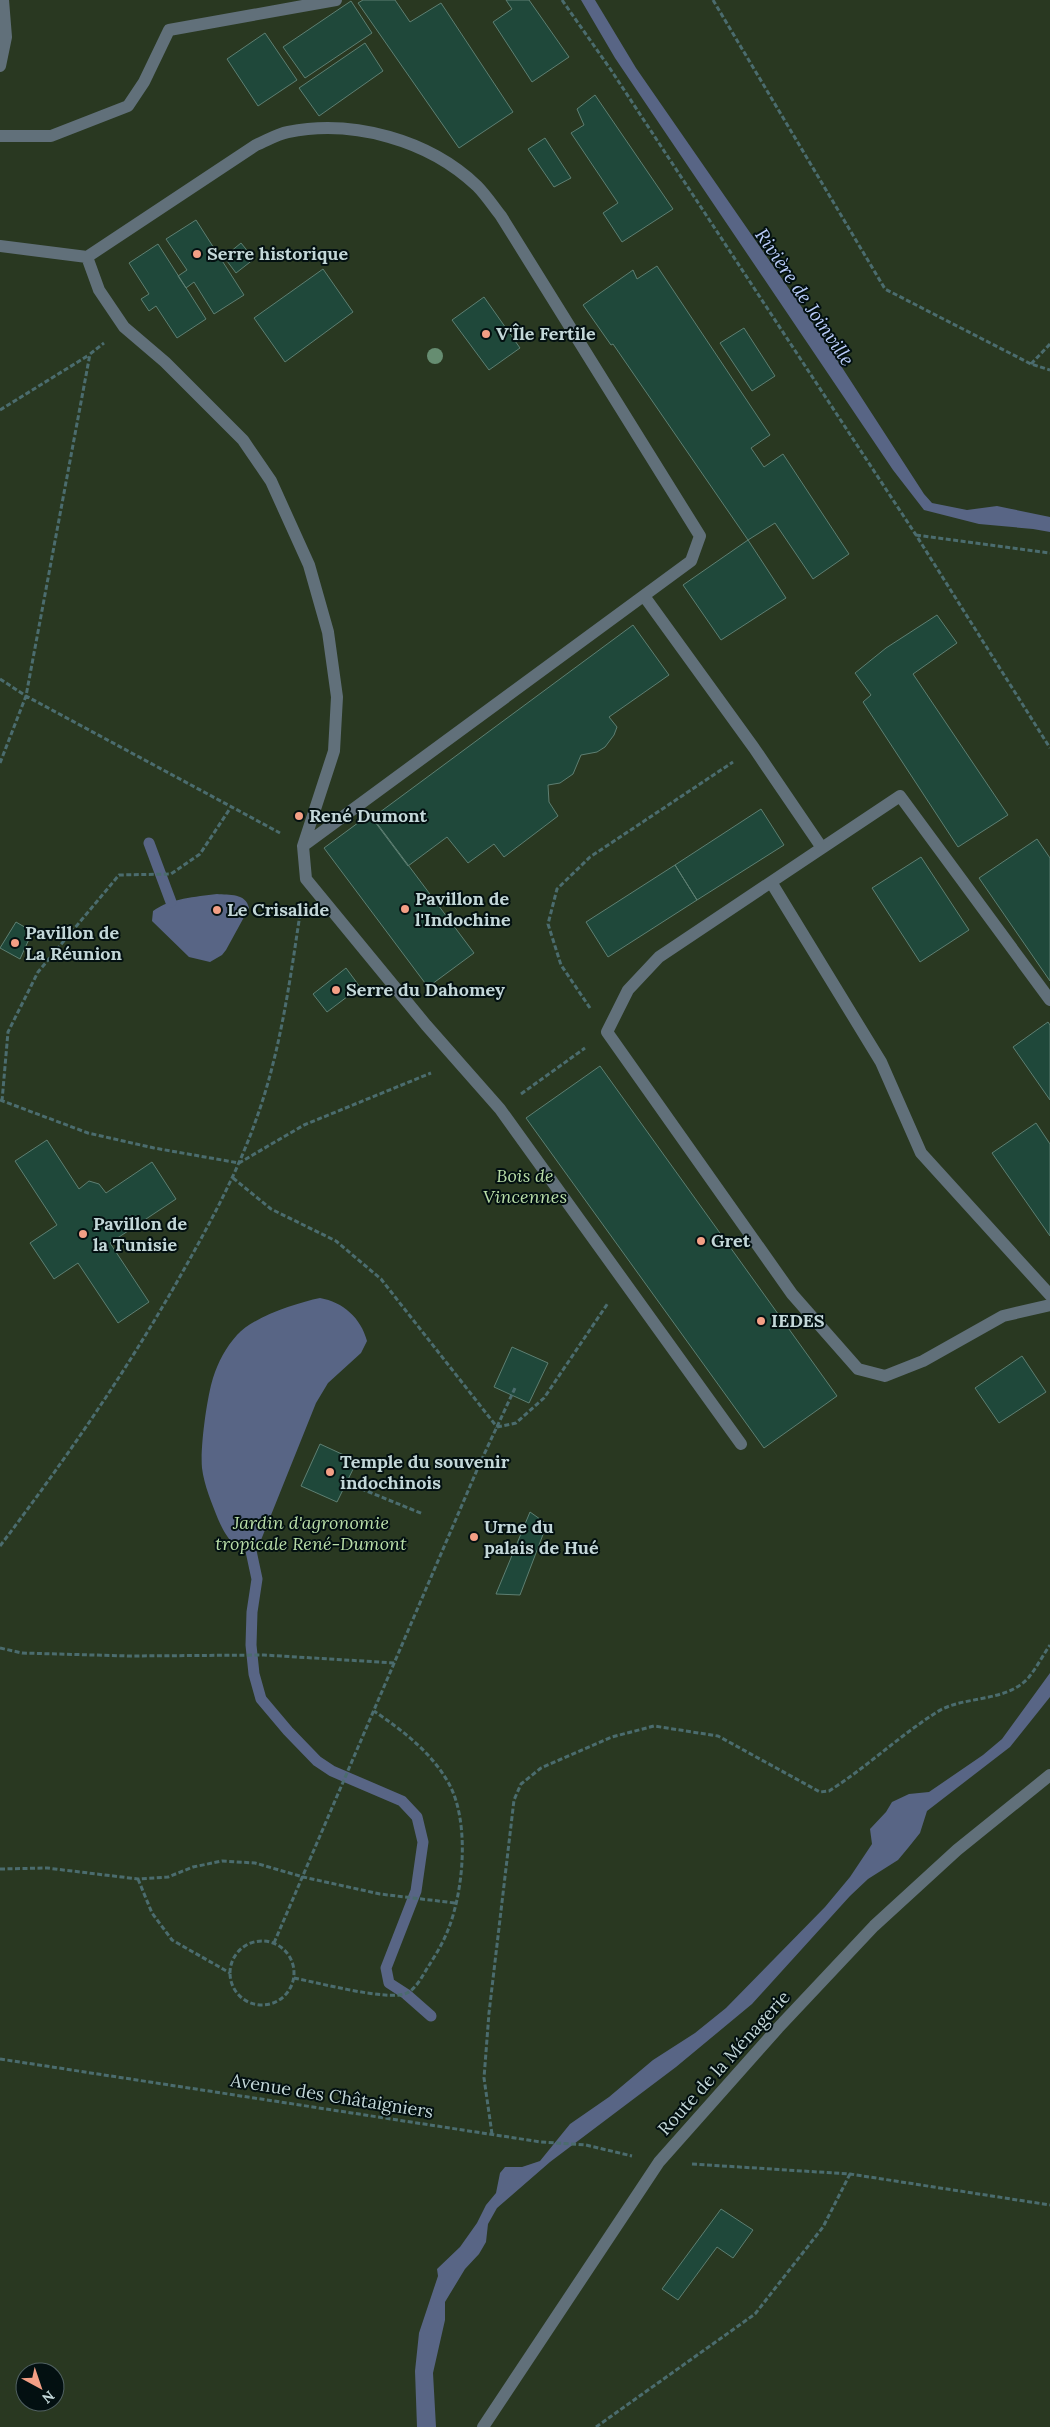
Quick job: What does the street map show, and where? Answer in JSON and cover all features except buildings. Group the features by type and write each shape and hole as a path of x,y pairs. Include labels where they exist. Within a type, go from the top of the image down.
{"lane":[{"path":"0,66 6,37 3,0"},
{"path":"0,136 51,136 128,106 144,82 169,30 336,0"},
{"path":"0,246 87,257 256,145 286,132 330,127 366,132 408,143 441,160 476,186 501,216 700,536 691,561 303,846"},
{"path":"87,257 97,285 124,327 165,362 243,440 271,481 309,565 328,632 337,697 334,751 303,846 306,879 457,1061 500,1109 741,1444"},
{"path":"644,596 754,748 822,848"},
{"path":"1050,1000 900,796 659,957 628,990 607,1032 792,1294 858,1369 885,1376 922,1361 1003,1316 1050,1305"},
{"path":"771,882 881,1062 921,1153 1050,1295"},
{"name":"Route de la Ménagerie","path":"483,2427 659,2162 778,2028 874,1926 957,1850 1050,1775"}],"path":[{"path":"562,0 611,70 916,535 1050,748"},
{"path":"713,0 885,289 1031,364 1050,370"},
{"path":"0,410 90,354 124,327"},
{"path":"1031,364 1050,344"},
{"path":"0,763 26,696 90,354"},
{"path":"916,535 1050,553"},
{"path":"0,679 26,696 303,846"},
{"path":"500,1109 607,1032 561,965 548,924 557,888 590,857 754,748"},
{"path":"232,807 200,854 168,874 119,875 38,972 8,1032 1,1100 88,1134 239,1163 304,1125 403,1086 457,1061"},
{"path":"0,1546 40,1494 141,1345 209,1225 233,1178 258,1116 286,1009 306,879"},
{"path":"233,1178 271,1209 336,1241 381,1279 497,1427"},
{"path":"497,1427 516,1423 544,1398 601,1312 626,1284"},
{"path":"274,1943 516,1386"},
{"path":"347,1483 423,1514"},
{"path":"492,2134 484,2078 489,2013 514,1800 521,1784 541,1768 612,1738 654,1726 718,1736 820,1792 829,1791 881,1754 911,1729 940,1710 1009,1692 1028,1678 1050,1645"},
{"path":"0,1648 22,1652 129,1656 264,1655 395,1663"},
{"path":"294,1978 381,1994 406,1994 420,1979 433,1960 448,1930 454,1902 463,1834 457,1807 448,1783 430,1757 407,1734 374,1711"},
{"path":"0,1869 47,1868 138,1879 168,1877 193,1867 222,1861 256,1863 303,1877 380,1894 454,1902"},
{"path":"138,1879 152,1913 172,1940 230,1973"},
{"path":"255,1942 274,1943 285,1950 291,1958 294,1968 291,1988 285,1997 276,2003 265,2006 244,2001 236,1993 230,1973 232,1962 237,1953 245,1946 255,1942"},
{"name":"Avenue des Châtaigniers","path":"0,2059 541,2142 586,2146 659,2162 850,2174 1050,2204"},
{"path":"596,2427 755,2314 824,2227 850,2174"}],"green space":[{"name":"Bois de Vincennes","path":"0,0 1050,0 1050,2427 0,2427"}],"water":[{"path":"581,0 595,0 636,68 821,335 924,494 932,503 967,510 997,506 1050,517 1050,532 979,524 924,510 893,470 615,58"},
{"path":"217,894 241,897 249,908 226,950 222,955 210,962 189,957 152,921 153,911 168,903"},
{"path":"320,1298 336,1303 350,1312 356,1318 367,1341 361,1353 328,1383 316,1403 259,1545 251,1551 245,1550 234,1544 224,1530 206,1488 203,1474 203,1436 208,1397 213,1378 226,1350 244,1328 276,1312 299,1303"},
{"path":"1050,1673 1050,1697 1010,1747 927,1811 920,1833 898,1860 868,1879 850,1896 752,2004 676,2067 550,2162 497,2208 488,2224 486,2242 479,2254 465,2269 445,2302 445,2320 433,2373 436,2427 417,2427 415,2371 419,2333 438,2276 437,2269 460,2247 477,2223 486,2205 496,2193 500,2173 505,2167 522,2167 540,2161 570,2124 609,2097 653,2060 695,2033 726,2008 825,1907 850,1877 872,1844 870,1829 886,1812 892,1802 909,1794 929,1792 983,1755 1002,1739"}],"waterway":[{"path":"149,843 171,902"},
{"path":"251,1551 257,1579 252,1612 251,1645 254,1674 261,1699 317,1761 332,1771 402,1801 417,1817 423,1842 416,1891 386,1968 389,1983 406,1994 431,2016"}],"place":[{"name":"Serre historique","path":"197,254"},
{"name":"V'Île Fertile","path":"486,334"},
{"name":"René Dumont","path":"299,816"},
{"name":"Pavillon de l'Indochine","path":"405,909"},
{"name":"Le Crisalide","path":"217,910"},
{"name":"Pavillon de La Réunion","path":"15,943"},
{"name":"Serre du Dahomey","path":"336,990"},
{"name":"Pavillon de la Tunisie","path":"83,1234"},
{"name":"Gret","path":"701,1241"},
{"name":"IEDES","path":"761,1321"},
{"name":"Temple du souvenir indochinois","path":"330,1472"},
{"name":"Urne du palais de Hué","path":"474,1537"}],"water label":[{"name":"Rivière de Joinville","path":"805,297"}],"park label":[{"name":"Jardin d'agronomie tropicale René-Dumont","path":"311,1534"}]}
